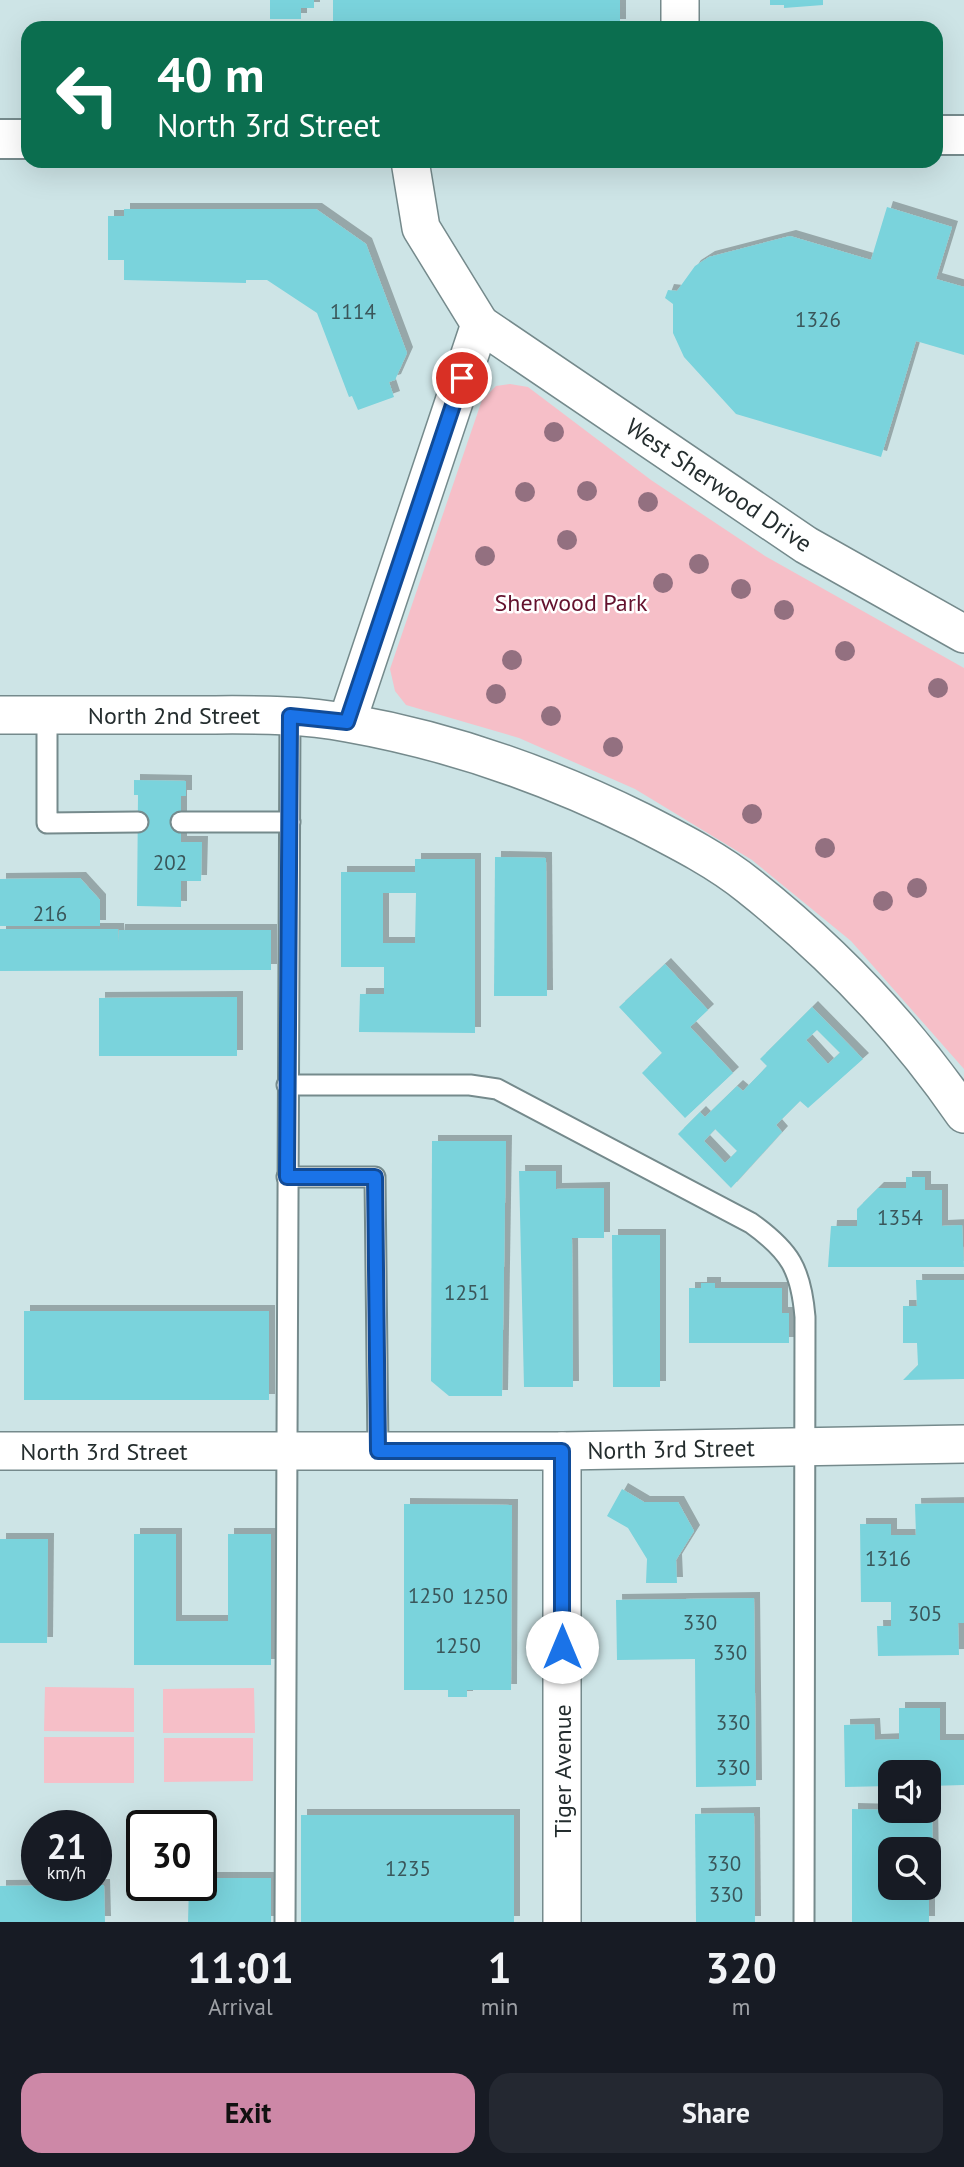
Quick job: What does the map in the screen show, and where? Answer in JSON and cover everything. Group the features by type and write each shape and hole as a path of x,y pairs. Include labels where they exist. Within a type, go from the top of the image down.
{"main road":[{"path":"943,135 964,135"},
{"path":"0,139 21,139"}],"street":[{"path":"680,0 680,21"},
{"path":"347,722 480,324 421,228 411,168"},
{"name":"West Sherwood Drive","path":"480,324 806,545 964,634"},
{"name":"North 2nd Street","path":"0,715 290,716 347,722 455,747 521,768 588,795 674,838 747,884 838,964 927,1060 964,1114"},
{"name":"North 3rd Street","path":"0,1451 562,1451 964,1444"},
{"name":"Tiger Avenue","path":"562,1451 562,1922"}],"lane":[{"path":"47,715 47,823 138,822"},
{"path":"285,1922 290,716"},
{"path":"181,822 289,822"},
{"path":"287,1084 470,1084 497,1089 751,1223 775,1240 799,1273 805,1317 804,1922"},
{"path":"287,1177 375,1177 378,1451"}],"green space":[{"name":"Sherwood Park","path":"510,384 528,387 651,480 765,556 964,668 964,1069 851,941 752,860 635,789 519,738 406,705 395,691 390,669 482,400 496,386"},
{"path":"45,1687 134,1688 134,1732 44,1731"},
{"path":"254,1688 255,1733 163,1733 163,1689"},
{"path":"44,1737 134,1737 134,1783 44,1783"},
{"path":"164,1738 253,1738 253,1781 164,1782"}],"building":[{"path":"270,0 314,0 314,8 301,8 301,19 270,19"},
{"path":"333,0 620,0 620,21 333,21"},
{"path":"770,0 823,0 823,5 784,8 784,5 770,5"},
{"path":"887,207 952,227 936,279 964,287 964,355 916,341 881,457 736,414 684,357 673,333 673,304 665,298 668,290 677,291 695,266 709,257 790,236 871,260"},
{"path":"124,209 316,209 366,244 407,353 395,380 389,382 394,397 358,410 352,396 349,397 317,313 267,280 246,280 246,283 124,280 124,260 108,260 108,216 124,216"},
{"path":"134,780 186,781 186,796 181,796 181,842 202,842 201,881 181,881 181,907 137,906 138,795 134,795"},
{"path":"495,857 546,858 547,996 494,996"},
{"path":"415,859 475,859 475,1033 359,1032 360,994 384,994 384,967 341,967 341,872 415,872","holes":["383,893 416,893 415,943 383,943"]},
{"path":"80,878 100,900 100,926 0,926 0,879"},
{"path":"0,929 118,929 119,942 119,930 271,930 271,970 0,971"},
{"path":"665,964 708,1010 690,1027 733,1073 685,1118 642,1073 662,1053 619,1007"},
{"path":"237,997 237,1056 99,1056 99,998"},
{"path":"812,1007 863,1059 808,1108 800,1101 776,1125 782,1132 731,1188 678,1134 700,1112 705,1117 737,1086 743,1091 767,1066 760,1059","holes":["817,1030 840,1053 828,1064 806,1040","715,1129 737,1151 725,1163 704,1141"]},
{"path":"432,1141 506,1141 502,1396 449,1396 431,1381"},
{"path":"519,1171 556,1171 556,1189 604,1188 604,1238 572,1238 573,1387 524,1387"},
{"path":"906,1177 925,1177 925,1190 942,1190 942,1226 962,1225 964,1267 828,1267 831,1226 857,1226 857,1209 878,1188 906,1188"},
{"path":"612,1235 660,1235 660,1387 613,1387"},
{"path":"916,1280 964,1280 964,1379 903,1380 918,1365 917,1343 903,1343 903,1306 917,1306"},
{"path":"701,1283 715,1283 715,1288 782,1288 782,1313 789,1313 789,1343 689,1343 689,1288 701,1288"},
{"path":"24,1311 269,1311 269,1400 24,1400"},
{"path":"622,1489 644,1502 678,1502 694,1531 676,1560 677,1583 646,1583 647,1559 628,1528 607,1516"},
{"path":"964,1503 964,1623 958,1623 959,1655 878,1656 877,1626 891,1626 891,1602 861,1602 860,1524 891,1524 891,1535 916,1535 915,1504"},
{"path":"404,1504 512,1505 511,1690 467,1690 467,1697 448,1697 448,1690 404,1690"},
{"path":"134,1534 176,1534 176,1621 228,1621 228,1534 271,1534 271,1665 134,1665"},
{"path":"0,1539 48,1539 47,1643 0,1643"},
{"path":"754,1598 756,1786 696,1787 695,1659 617,1660 616,1600"},
{"path":"899,1708 940,1708 940,1740 964,1740 964,1785 941,1786 941,1760 878,1760 878,1786 845,1787 844,1725 874,1724 875,1740 899,1739"},
{"path":"852,1809 878,1810 878,1823 932,1823 932,1837 878,1837 878,1900 929,1900 929,1922 852,1922"},
{"path":"754,1813 755,1922 696,1922 695,1814"},
{"path":"301,1815 514,1815 514,1922 301,1922"},
{"path":"217,1878 271,1878 271,1922 188,1922 189,1901 217,1901"},
{"path":"0,1886 21,1886 21,1901 104,1901 105,1922 0,1922"}],"route":[{"path":"462,378 347,722 290,716 287,1177 375,1177 378,1451 562,1451 562,1647"}]}
